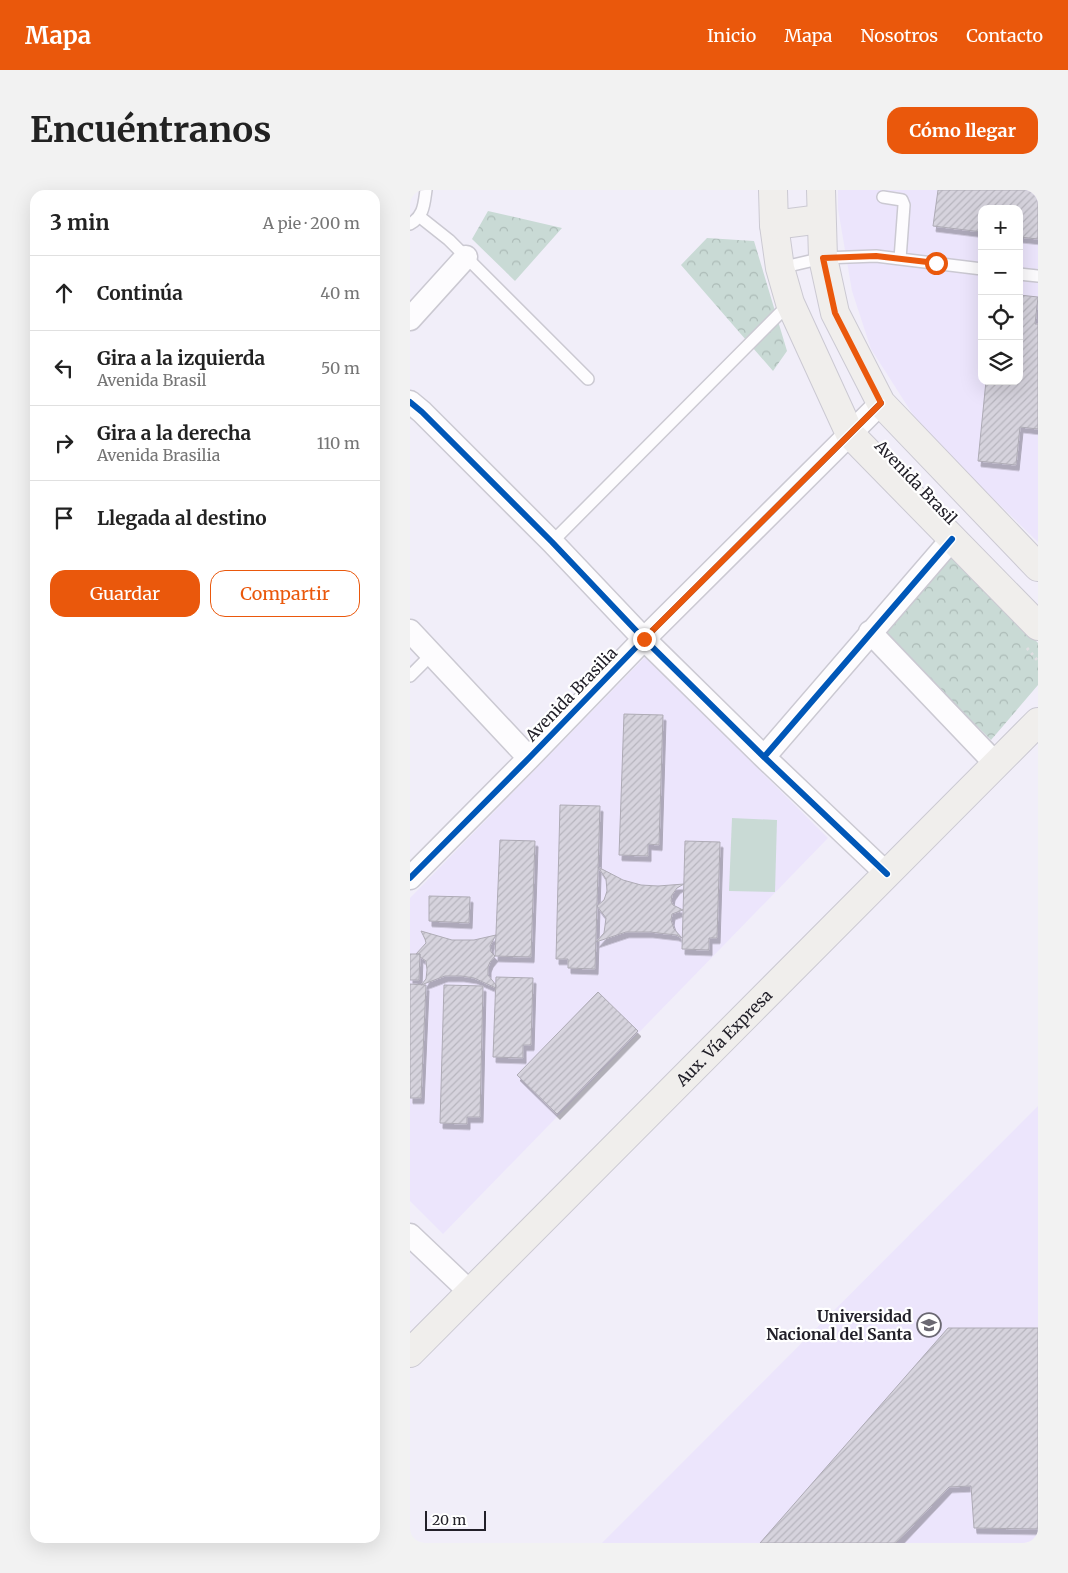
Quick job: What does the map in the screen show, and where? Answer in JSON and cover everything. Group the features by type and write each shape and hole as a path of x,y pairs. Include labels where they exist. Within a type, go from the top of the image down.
{"main road":[{"name":"Avenida Brasil","path":"774,190 774,225 780,268 790,303 850,434 1038,626"},
{"name":"Avenida Brasil","path":"821,190 823,258 835,313 881,403 1038,566"},
{"path":"774,225 821,219"},
{"name":"Aux. Vía Expresa","path":"410,1353 1038,722"}],"street":[{"path":"410,319 466,256"},
{"path":"410,402 552,542 644,639 887,874"},
{"name":"Avenida Brasilia","path":"410,878 644,639 881,403"},
{"path":"764,757 952,539"},
{"path":"410,631 529,758"},
{"path":"870,632 996,764"},
{"path":"410,1235 470,1292"}],"lane":[{"path":"410,224 420,217 424,209 426,190"},
{"path":"883,197 902,200 904,205 900,259"},
{"path":"420,217 466,256 588,379"},
{"path":"780,268 823,258 876,256 978,269"},
{"path":"1023,274 1038,276"},
{"path":"552,542 790,303"},
{"path":"410,676 432,654"}],"shaded area":[{"path":"838,190 1038,190 1038,542 917,421 871,349 852,291 838,209"},
{"path":"645,657 828,838 443,1234 410,1201 410,898"},
{"name":"Universidad Nacional del Santa","path":"1038,1106 1038,1543 602,1543"}],"green space":[{"path":"488,211 562,228 515,281 472,239"},
{"path":"707,238 754,241 787,351 773,371 681,265"},
{"path":"951,549 1038,643 1038,685 991,740 877,628"},
{"path":"732,818 777,820 775,892 729,891"}],"building":[{"path":"938,190 1038,190 1038,239 1023,237 1023,205 978,205 978,232 933,226"},
{"path":"1023,295 1038,297 1035,324 1038,324 1038,429 1020,427 1016,465 978,461 986,385 1023,385"},
{"path":"624,714 663,715 659,845 648,844 648,856 619,855"},
{"path":"560,805 600,806 595,969 568,968 568,959 556,959"},
{"path":"500,840 535,841 531,957 495,956"},
{"path":"685,841 720,842 717,938 709,938 709,950 682,949"},
{"path":"598,867 623,880 641,885 684,884 677,888 672,895 671,901 673,905 683,910 672,914 671,920 674,929 682,938 676,935 650,932 626,932 596,942 604,933 606,918 597,906 604,900 607,891 606,879"},
{"path":"429,896 470,897 469,923 429,921"},
{"path":"421,931 452,940 474,940 496,935 490,946 491,952 495,956 488,967 488,975 496,985 496,988 474,978 461,976 445,976 421,985 426,979 427,970 426,961 420,957 420,954 416,954 426,943"},
{"path":"410,954 420,954 419,980 410,980"},
{"path":"496,977 533,978 531,1045 523,1045 523,1058 493,1057"},
{"path":"410,984 426,985 421,1098 410,1098"},
{"path":"444,985 483,986 480,1117 467,1117 467,1124 440,1123"},
{"path":"598,992 638,1031 557,1114 517,1075"},
{"path":"948,1328 1038,1328 1038,1529 974,1528 971,1486 949,1487 896,1543 760,1543"}],"cycle path":[{"path":"410,402 552,542 644,639 887,874"},
{"path":"410,878 644,639 881,403"},
{"path":"764,757 952,539"}],"place":[{"name":"Universidad Nacional del Santa","path":"929,1325"}],"route":[{"path":"644,639 881,403 835,313 823,258 876,256 936,263"}]}
